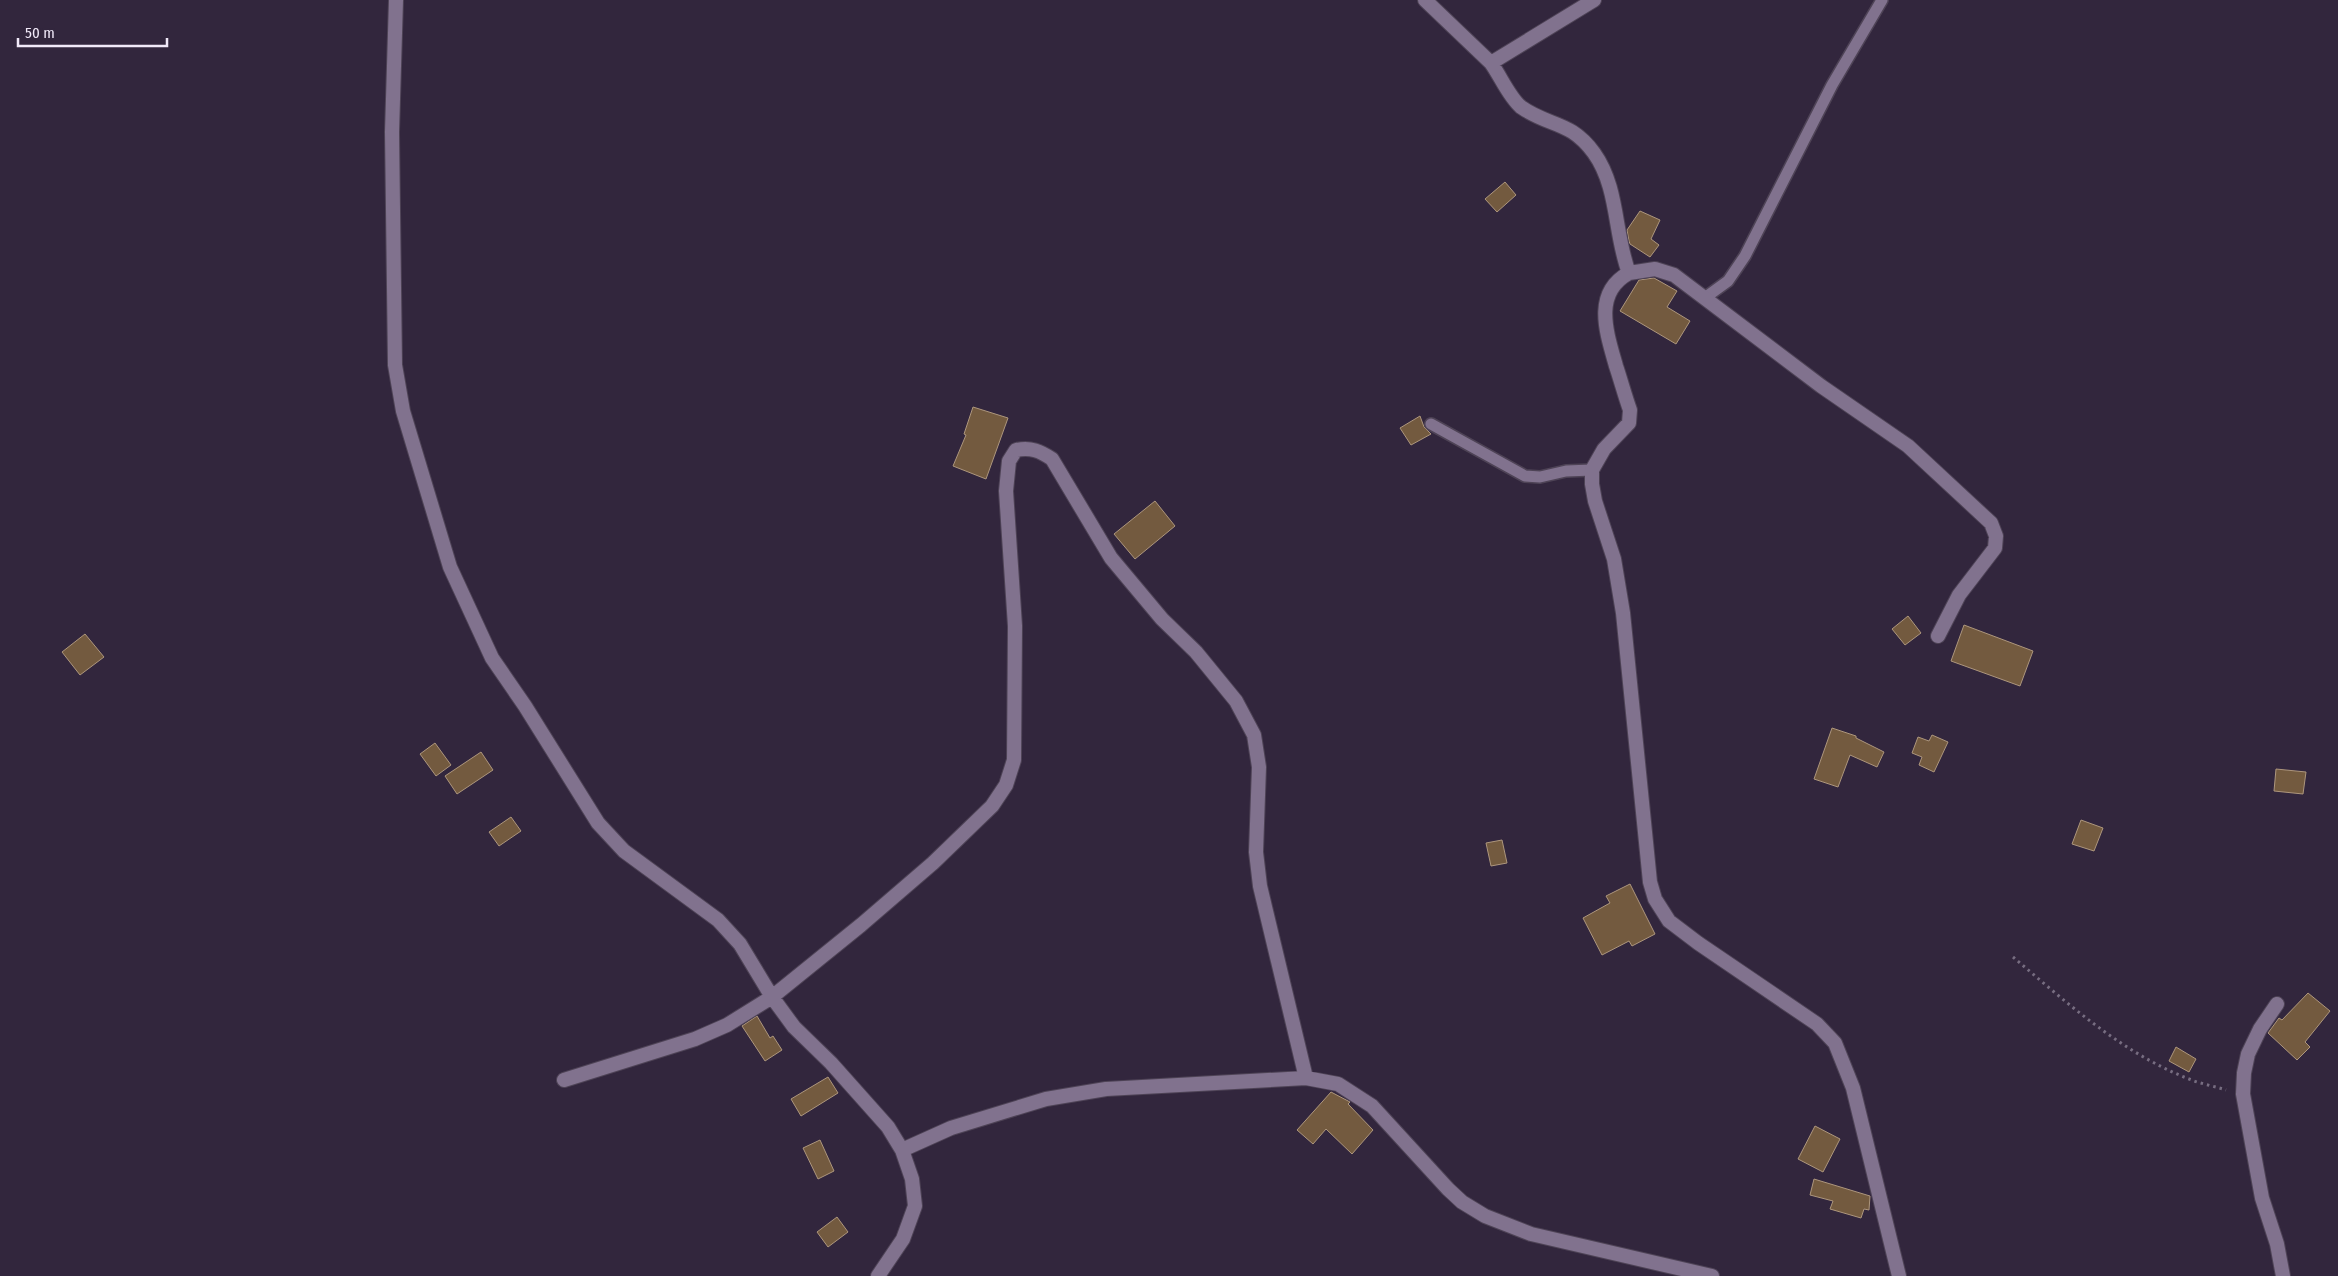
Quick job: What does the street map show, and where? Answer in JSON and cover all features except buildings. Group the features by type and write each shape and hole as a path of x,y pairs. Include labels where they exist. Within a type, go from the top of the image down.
{"street":[{"path":"396,0 392,132 395,365 403,411 450,567 492,658 526,706 598,823 624,851 718,920 740,944 772,997 794,1027 830,1063 888,1127 902,1150 912,1179 915,1206 903,1239 878,1276"},
{"path":"1425,0 1491,63 1503,79 1511,97 1535,115 1569,128 1583,139 1595,155 1610,189 1617,215 1620,242 1629,273"},
{"path":"1491,63 1594,0"},
{"path":"1899,1276 1857,1106 1835,1043 1817,1024 1669,921 1655,899 1650,882 1623,613 1614,558 1595,501 1592,484 1592,470 1604,449 1629,423 1630,410 1606,336 1605,306 1618,278 1646,269 1664,271 1674,275 1706,297 1821,386 1908,446 1991,523 1996,536 1995,548 1958,595 1938,636"},
{"path":"564,1080 695,1039 727,1025 772,997 933,863 980,819 1006,785 1014,760 1016,693 1015,626 1006,491 1009,461 1016,450 1027,448 1037,450 1052,459 1111,558 1156,612 1196,652 1236,701 1254,735 1259,767 1256,852 1260,886 1306,1078"},
{"path":"2277,1004 2260,1029 2248,1054 2244,1073 2243,1094 2262,1198 2277,1244 2283,1276"},
{"path":"902,1150 951,1128 1046,1099 1106,1089 1306,1078 1338,1084 1372,1106 1448,1189 1462,1202 1485,1216 1531,1234 1712,1276"}],"lane":[{"path":"1706,297 1728,281 1745,256 1832,85 1882,0"},
{"path":"1431,424 1525,476 1540,477 1566,471 1592,470"}],"path":[{"path":"2012,957 2086,1020 2158,1065 2191,1080 2243,1094"}]}
